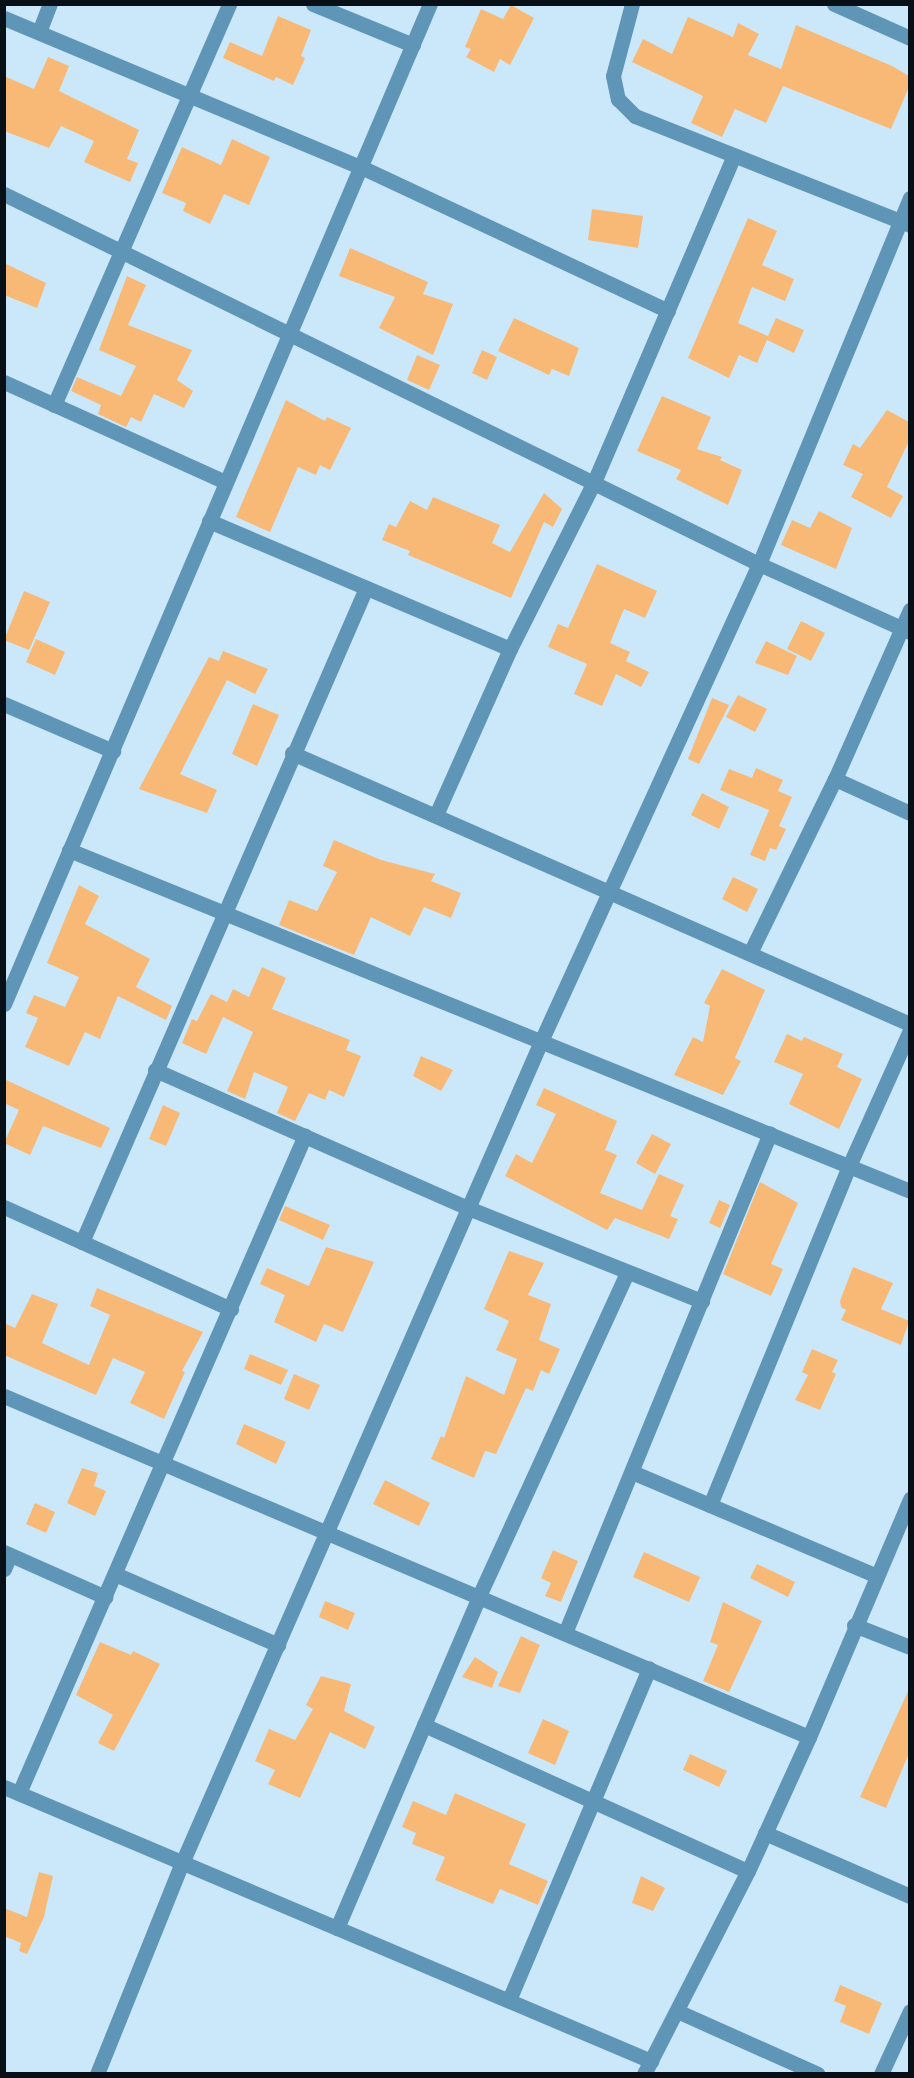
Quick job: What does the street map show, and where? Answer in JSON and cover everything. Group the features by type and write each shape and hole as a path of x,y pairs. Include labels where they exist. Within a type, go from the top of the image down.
{"street":[{"path":"39,32 50,4"},
{"path":"54,405 229,4"},
{"path":"313,4 413,45"},
{"path":"4,1004 430,4"},
{"path":"632,4 612,76 618,99 635,116 733,158 905,223"},
{"path":"834,4 909,38"},
{"path":"4,18 361,167 668,311"},
{"path":"436,815 510,649 594,482 733,158"},
{"path":"4,194 122,249 759,564 905,630"},
{"path":"97,2073 183,1863 542,1039 759,564 905,223 909,198"},
{"path":"4,382 225,482"},
{"path":"209,520 510,649"},
{"path":"82,1242 292,753 366,588"},
{"path":"750,953 905,630 909,610"},
{"path":"4,704 112,751"},
{"path":"292,753 610,890 909,1024"},
{"path":"834,779 909,813"},
{"path":"69,850 542,1039 909,1191"},
{"path":"710,1505 849,1166 909,1030"},
{"path":"155,1070 468,1208 702,1301"},
{"path":"565,1633 770,1133"},
{"path":"19,1793 305,1135"},
{"path":"4,1207 231,1309"},
{"path":"337,1928 479,1596 627,1272"},
{"path":"4,1396 165,1461 809,1737"},
{"path":"632,1472 875,1575"},
{"path":"4,1787 508,2000 647,2067 748,1871 809,1737 875,1575 909,1499"},
{"path":"6,1558 105,1597"},
{"path":"115,1574 278,1646"},
{"path":"854,1625 909,1647"},
{"path":"508,2000 649,1668"},
{"path":"424,1725 594,1799 748,1871"},
{"path":"765,1833 909,1896"},
{"path":"677,2011 818,2073"},
{"path":"881,2073 909,2011"}],"building":[{"path":"511,5 534,18 510,65 500,59 494,72 466,57 471,49 465,47 481,9 503,19"},
{"path":"278,16 311,30 301,56 305,58 293,85 276,77 274,81 223,58 230,42 262,56"},
{"path":"688,17 733,37 738,23 759,34 748,55 781,69 796,25 892,66 909,76 909,87 891,129 783,86 766,123 735,109 722,137 691,123 703,96 632,62 643,39 672,54"},
{"path":"48,57 69,66 59,91 139,130 127,159 138,163 130,182 84,162 94,141 61,126 49,148 4,131 4,76 34,89"},
{"path":"232,139 270,157 249,205 224,194 210,224 183,211 186,203 162,193 182,147 221,165"},
{"path":"592,209 643,216 638,248 588,240"},
{"path":"748,218 777,231 762,265 794,279 785,301 752,287 738,323 768,336 776,318 804,330 794,353 767,340 757,363 739,355 729,378 688,358"},
{"path":"350,248 428,282 423,294 453,304 433,355 379,328 395,297 339,276"},
{"path":"4,263 46,283 37,308 4,295"},
{"path":"127,276 146,285 128,325 192,350 177,380 193,391 184,408 154,394 141,422 131,417 126,427 98,414 101,405 71,391 77,377 121,396 136,366 99,350"},
{"path":"514,318 579,348 569,376 552,369 549,375 498,351"},
{"path":"482,350 497,357 487,380 472,373"},
{"path":"417,355 440,365 429,390 407,380"},
{"path":"662,396 711,417 697,449 722,457 720,460 742,470 728,505 676,479 681,470 637,451"},
{"path":"286,400 325,421 327,417 351,428 330,470 320,465 316,475 298,467 270,532 236,517"},
{"path":"887,410 909,422 909,441 887,487 903,496 891,518 851,497 863,474 843,465 853,444 860,448"},
{"path":"544,493 562,509 553,527 544,522 511,598 408,555 410,551 382,540 389,524 396,527 410,501 427,510 433,497 500,525 492,543 510,552"},
{"path":"819,511 852,528 836,569 781,545 792,520 810,528"},
{"path":"597,564 657,591 645,618 624,609 610,643 630,652 626,661 649,672 641,687 616,674 602,706 574,694 587,664 548,647 558,624 568,628"},
{"path":"24,591 50,602 29,650 4,640"},
{"path":"801,621 825,633 811,661 787,649"},
{"path":"36,639 65,652 55,675 26,662"},
{"path":"766,641 797,656 788,675 755,663"},
{"path":"223,651 268,669 255,694 227,680 180,774 217,790 207,813 139,789 209,657 219,661"},
{"path":"738,695 767,709 755,732 726,717"},
{"path":"712,698 729,705 699,764 688,759"},
{"path":"253,704 279,715 257,766 232,754"},
{"path":"756,768 783,780 778,791 792,797 779,826 786,829 776,850 770,848 765,861 750,855 769,810 720,790 729,769 752,778"},
{"path":"702,793 729,807 719,829 691,815"},
{"path":"334,840 381,860 435,874 431,881 461,893 451,918 424,907 410,936 371,917 354,955 279,925 289,900 317,911 337,872 323,866"},
{"path":"733,877 758,889 747,912 722,899"},
{"path":"79,885 99,896 85,924 150,959 136,987 172,1006 166,1020 118,996 100,1039 85,1032 69,1066 25,1047 38,1018 26,1013 34,995 65,1007 79,977 47,963"},
{"path":"262,967 286,978 272,1009 350,1040 346,1050 361,1056 344,1097 329,1090 325,1100 309,1093 295,1121 277,1113 288,1087 254,1072 245,1099 227,1091 253,1032 223,1017 206,1054 182,1043 192,1019 197,1021 211,994 227,1002 233,989 249,997"},
{"path":"722,969 765,990 735,1058 741,1061 723,1095 674,1075 693,1037 703,1042 710,1006 704,1003"},
{"path":"787,1034 802,1041 804,1037 843,1054 837,1067 862,1079 839,1129 789,1104 803,1074 774,1062"},
{"path":"421,1056 453,1070 441,1091 413,1076"},
{"path":"4,1079 110,1128 101,1148 43,1126 30,1155 4,1143 19,1110 4,1103"},
{"path":"544,1088 617,1121 605,1150 617,1155 600,1193 642,1210 659,1174 684,1185 670,1216 678,1219 669,1239 615,1218 607,1230 505,1176 516,1154 532,1163 556,1114 536,1105"},
{"path":"163,1105 180,1113 166,1146 149,1139"},
{"path":"652,1134 671,1144 655,1174 636,1163"},
{"path":"760,1182 798,1203 771,1264 783,1269 771,1296 723,1274"},
{"path":"719,1200 730,1205 720,1228 709,1223"},
{"path":"285,1206 330,1225 323,1240 279,1220"},
{"path":"326,1247 374,1262 343,1332 324,1324 316,1342 274,1322 285,1295 260,1284 267,1268 309,1286"},
{"path":"509,1251 544,1263 528,1295 551,1304 539,1340 560,1349 549,1374 541,1370 533,1391 526,1388 496,1454 485,1451 474,1478 431,1459 441,1436 444,1438 466,1376 504,1395 517,1359 496,1350 509,1321 484,1309"},
{"path":"853,1267 893,1283 881,1309 909,1321 901,1345 841,1320 846,1310 841,1307 840,1301"},
{"path":"97,1288 203,1332 182,1371 185,1372 164,1419 130,1403 145,1372 113,1358 96,1395 4,1355 4,1323 15,1328 32,1294 58,1304 42,1343 89,1365 110,1315 90,1306"},
{"path":"812,1349 838,1360 832,1372 836,1374 820,1410 795,1400 808,1375 802,1372"},
{"path":"250,1354 288,1370 281,1385 244,1369"},
{"path":"294,1374 320,1385 309,1410 284,1399"},
{"path":"244,1424 286,1442 276,1464 236,1444"},
{"path":"82,1468 98,1473 94,1486 106,1491 95,1516 67,1503"},
{"path":"385,1480 430,1503 419,1526 373,1504"},
{"path":"35,1503 55,1512 46,1533 26,1524"},
{"path":"553,1550 578,1561 561,1602 545,1596 551,1583 541,1578"},
{"path":"644,1552 700,1577 689,1602 633,1577"},
{"path":"757,1564 795,1582 788,1597 750,1578"},
{"path":"325,1601 355,1613 348,1630 319,1617"},
{"path":"723,1602 762,1621 729,1692 703,1681 718,1645 710,1642"},
{"path":"521,1636 540,1645 520,1693 498,1686"},
{"path":"100,1642 131,1655 133,1651 160,1664 114,1751 98,1743 113,1715 76,1695"},
{"path":"475,1657 498,1672 492,1688 462,1677"},
{"path":"321,1676 351,1684 344,1711 375,1727 365,1749 330,1732 300,1798 268,1784 275,1770 255,1761 269,1729 295,1740 313,1709 306,1705"},
{"path":"909,1689 909,1753 886,1808 860,1797"},
{"path":"543,1719 569,1731 555,1765 528,1753"},
{"path":"690,1754 727,1771 719,1787 683,1770"},
{"path":"455,1793 526,1824 509,1864 548,1881 538,1905 500,1889 493,1904 435,1880 445,1857 412,1844 416,1833 402,1827 413,1801 446,1815"},
{"path":"39,1872 53,1876 44,1917 27,1954 19,1951 21,1943 4,1936 4,1908 27,1917"},
{"path":"641,1876 665,1888 653,1911 632,1903"},
{"path":"840,1985 882,2003 869,2034 840,2022 846,2006 834,2001"}]}
